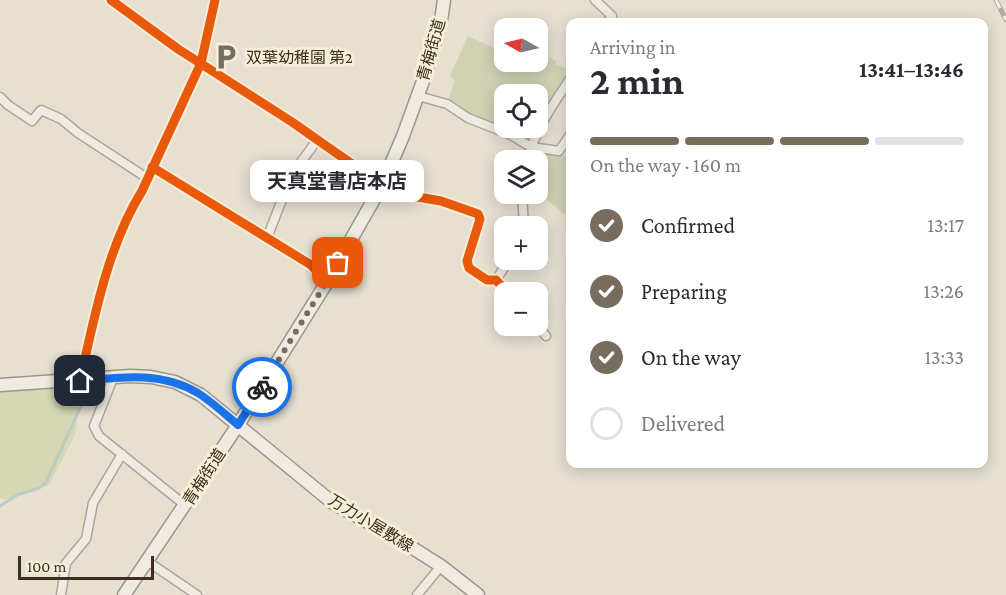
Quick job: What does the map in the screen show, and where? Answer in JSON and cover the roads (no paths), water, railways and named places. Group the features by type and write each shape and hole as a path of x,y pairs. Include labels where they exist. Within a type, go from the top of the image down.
{"main road":[{"name":"青梅街道","path":"124,595 186,506 238,425 327,282 382,185 418,96 441,21 444,0"},
{"name":"万力小屋敷線","path":"0,385 151,377 175,382 201,395 333,503 441,566 478,595"}],"street":[{"path":"111,0 201,63 318,139 382,185 401,194 441,201 478,214 480,219 467,261 469,268 487,280 496,280 502,270"},
{"path":"80,381 104,284 134,205 201,63 215,0"},
{"path":"595,0 612,16 610,18"},
{"path":"530,150 566,84"},
{"path":"418,96 447,104 468,118 511,135 531,147 559,151 566,141"},
{"path":"0,97 32,121 41,110 61,119 78,133 147,178"},
{"path":"267,238 292,174 318,139"},
{"path":"152,167 311,265 327,282"},
{"path":"113,378 94,426 99,436 186,506"},
{"path":"61,595 66,564 86,539 93,503 122,454"},
{"path":"147,561 197,595"},
{"path":"417,595 441,566"}],"waterway":[{"path":"305,150 311,141"},
{"path":"0,506 17,495 45,484 82,404 88,384"}],"railway":[{"path":"996,0 1006,20"}],"place":[{"name":"双葉幼稚園 第2","path":"226,57"},
{"name":"天真堂書店本店","path":"338,263"}]}
